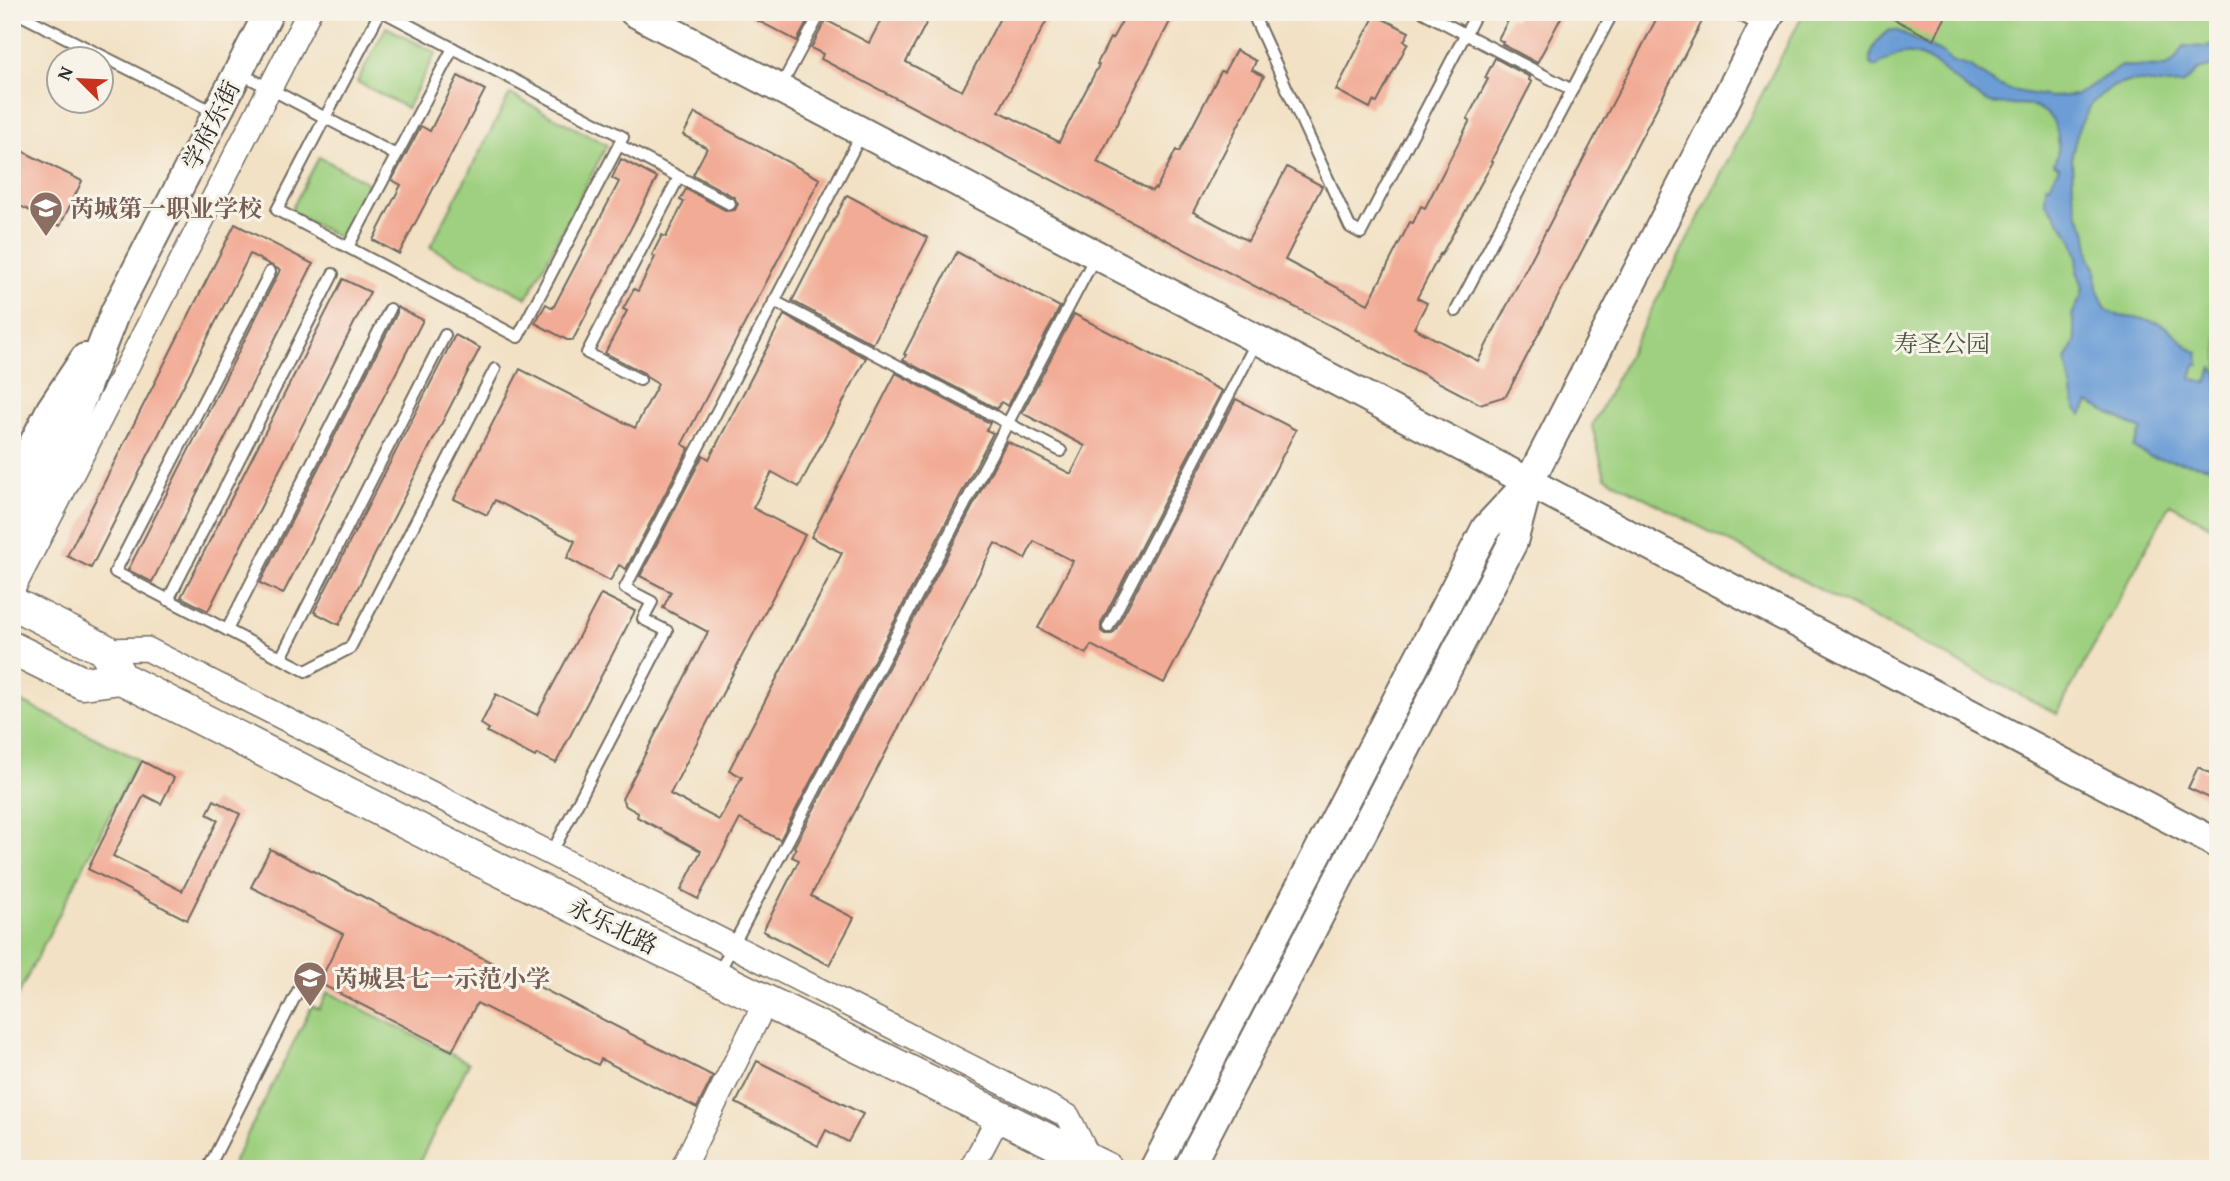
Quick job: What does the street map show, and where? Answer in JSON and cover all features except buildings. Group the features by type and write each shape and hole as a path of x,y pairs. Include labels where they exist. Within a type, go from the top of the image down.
{"main road":[{"path":"12,603 105,650 121,678 83,683 12,648"},
{"name":"永乐北路","path":"121,678 457,849 1099,1165"}],"street":[{"name":"学府东街","path":"12,541 73,420 115,312 269,12"},
{"path":"12,591 309,12"},
{"path":"634,12 2218,844"},
{"path":"1188,1169 1513,542 1529,482 1767,20"},
{"name":"学府东街","path":"12,486 51,409 115,312"},
{"path":"1154,1169 1486,528 1529,482"},
{"path":"105,650 147,649 1068,1116 1099,1165"},
{"path":"682,1169 766,1001"},
{"path":"971,1169 999,1116"}],"lane":[{"path":"15,12 217,114"},
{"path":"382,12 623,137 518,337 276,210 382,12"},
{"path":"780,89 821,12"},
{"path":"1252,12 1350,227 1361,233 1477,12"},
{"path":"1423,12 1572,90"},
{"path":"1456,311 1613,12"},
{"path":"1734,12 1767,20"},
{"path":"348,247 453,48"},
{"path":"238,72 396,155"},
{"path":"551,854 667,631 643,619 652,602 625,588 862,132"},
{"path":"619,145 730,204"},
{"path":"640,380 587,353 679,177"},
{"path":"716,977 1096,255"},
{"path":"270,272 115,572 306,671 350,648 495,369"},
{"path":"168,600 333,274"},
{"path":"774,301 1061,451"},
{"path":"227,630 390,309"},
{"path":"281,658 445,335"},
{"path":"1108,627 1258,340"},
{"path":"208,1169 307,973"}],"green space":[{"name":"寿圣公园","path":"1804,12 2218,12 2218,530 2170,504 2057,714 1605,477 1592,426"},
{"path":"386,27 436,53 407,108 357,82"},
{"path":"510,94 607,145 527,298 430,247"},
{"path":"319,157 368,183 340,238 290,212"},
{"path":"12,697 138,759 12,1007"},
{"path":"328,992 469,1063 416,1169 230,1169 312,1006 319,1009"}],"water":[{"path":"1891,30 1944,54 1951,61 1971,67 2010,90 2050,97 2077,95 2121,66 2165,67 2174,61 2183,46 2207,47 2218,44 2218,65 2198,70 2183,84 2132,81 2111,87 2092,103 2079,127 2072,154 2073,193 2077,213 2086,229 2091,261 2096,270 2097,288 2106,310 2159,323 2169,329 2198,353 2199,365 2195,365 2191,378 2207,383 2212,368 2218,375 2218,468 2150,457 2133,447 2142,430 2089,403 2082,415 2075,408 2066,360 2076,340 2072,315 2083,287 2077,271 2078,257 2072,239 2045,201 2046,185 2050,186 2059,167 2054,164 2058,146 2056,128 2052,120 2039,108 1986,101 1921,56 1908,54 1893,57 1876,67 1870,64 1876,44"}],"place":[{"name":"芮城第一职业学校","path":"46,238"},
{"name":"芮城县七一示范小学","path":"310,1008"}]}
